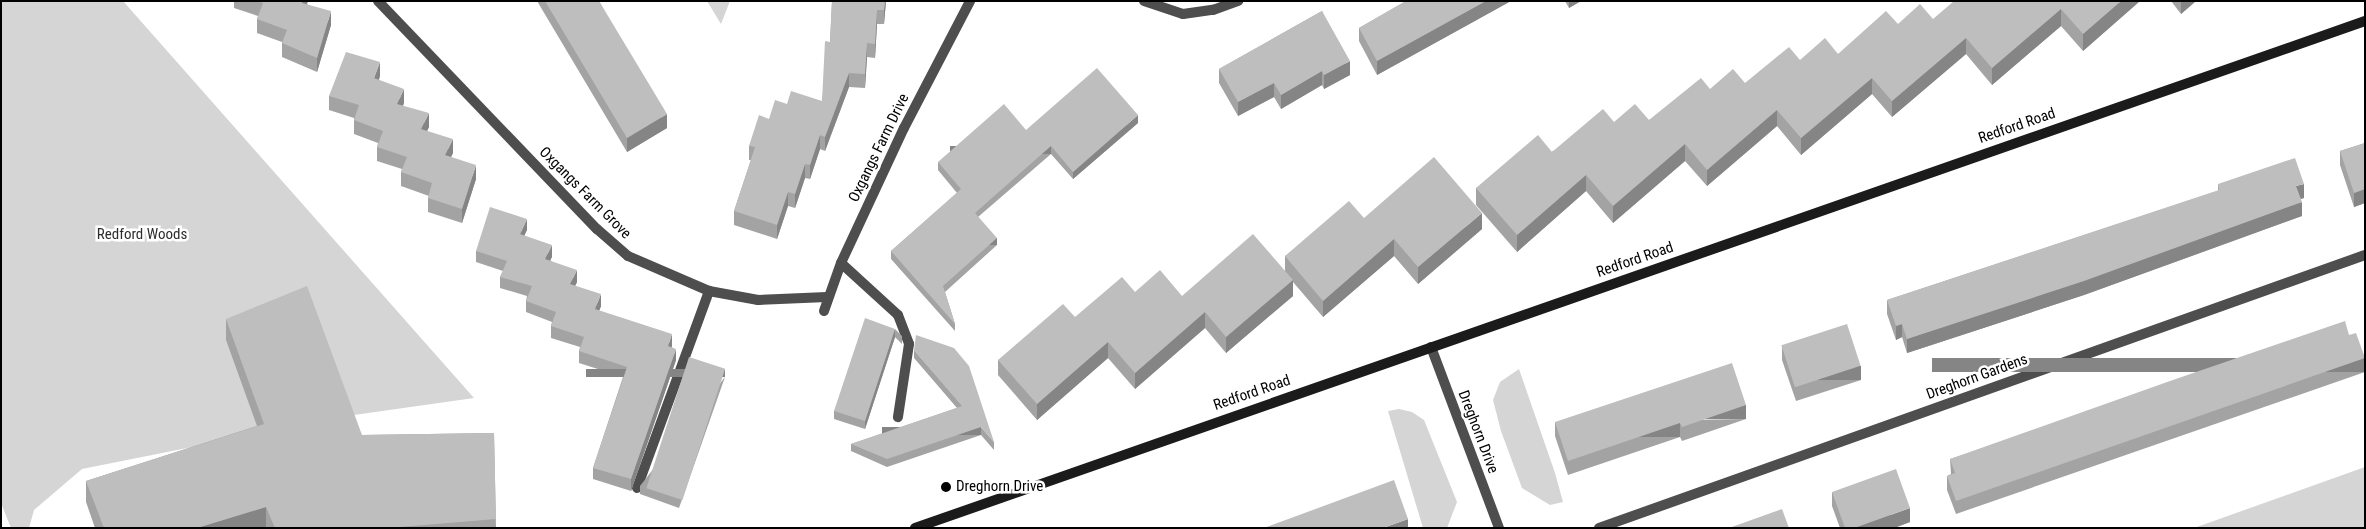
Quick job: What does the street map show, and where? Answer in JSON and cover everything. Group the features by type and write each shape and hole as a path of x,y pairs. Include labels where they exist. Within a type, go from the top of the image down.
{"main road":[{"name":"Redford Road","path":"915,528 2365,21"}],"street":[{"name":"Oxgangs Farm Grove","path":"378,1 609,240 628,256 709,291 758,300 827,297"},
{"name":"Oxgangs Farm Drive","path":"824,311 827,297 841,263 904,128 970,1"},
{"path":"1144,1 1182,14 1213,10 1238,1"},
{"name":"Dreghorn Gardens","path":"1599,528 2365,255"},
{"path":"841,263 898,315 910,344 898,417"},
{"path":"637,488 709,291"},
{"name":"Dreghorn Drive","path":"1430,347 1499,528"}],"green space":[{"name":"Redford Woods","path":"1,1 123,1 474,398 347,416 82,469 34,510 29,528 11,528 1,503"},
{"path":"707,1 730,1 721,24"},
{"path":"1519,369 1555,473 1563,502 1550,505 1522,488 1501,431 1493,400 1500,382"},
{"path":"1399,409 1412,412 1424,420 1457,502 1447,528 1423,528 1388,411"},
{"path":"2365,467 2365,528 2194,528"}],"building":[{"path":"257,1 302,1 302,3 331,11 317,58 282,43 287,30 257,19 263,3"},
{"path":"545,1 599,1 667,114 627,138"},
{"path":"832,1 885,1 884,10 877,10 875,44 867,43 865,74 849,73 825,137 820,135 810,165 805,164 795,194 788,192 777,225 734,211 755,147 749,146 759,115 769,119 775,100 787,104 791,91 822,101 825,41 830,42"},
{"path":"1406,1 1486,1 1377,61 1359,28"},
{"path":"1954,1 2121,1 2083,34 2061,9 1992,68 1966,38 1892,101 1872,78 1801,138 1777,110 1707,170 1685,144 1613,206 1586,175 1517,235 1476,188 1538,135 1552,152 1603,109 1614,122 1635,104 1649,120 1701,78 1710,89 1733,69 1745,83 1789,47 1800,60 1825,38 1838,54 1886,11 1898,24 1920,4 1933,19"},
{"path":"1322,11 1350,61 1324,75 1322,71 1281,95 1274,83 1238,102 1219,69"},
{"path":"346,52 380,62 374,78 404,89 397,104 429,113 421,129 453,139 445,155 476,165 462,209 428,198 432,183 401,172 407,157 377,147 383,131 354,120 359,105 329,96"},
{"path":"1097,68 1138,115 1073,172 1051,146 975,213 997,238 943,286 955,324 891,251 961,189 938,162 1004,104 1026,130"},
{"path":"2365,143 2365,189 2354,193 2340,151"},
{"path":"1434,157 1482,213 1418,267 1394,239 1323,301 1285,256 1349,201 1364,218"},
{"path":"2295,158 2304,184 2296,186 2302,202 2084,281 1907,339 1902,324 1896,326 1887,300 2219,190 2218,184"},
{"path":"490,207 527,219 520,234 552,245 545,259 577,270 570,284 601,294 595,309 672,334 668,346 676,349 631,479 593,468 627,367 579,351 584,337 551,326 556,312 526,301 532,286 500,277 507,261 476,251"},
{"path":"1253,234 1293,280 1226,337 1205,312 1135,373 1108,342 1037,404 998,360 1063,304 1075,317 1122,277 1135,292 1160,270 1182,296"},
{"path":"307,286 362,435 494,433 496,519 388,528 275,528 266,507 197,528 104,528 86,481 264,424 226,319"},
{"path":"865,318 895,329 865,421 834,411"},
{"path":"2345,321 2349,335 2356,333 2365,358 1956,501 1947,476 1955,473 1950,459"},
{"path":"1847,324 1861,366 1795,387 1781,345"},
{"path":"916,335 954,348 969,366 994,442 981,427 887,459 851,444 962,406 914,350"},
{"path":"689,357 725,369 682,500 646,488"},
{"path":"1732,363 1746,405 1682,427 1680,423 1568,461 1555,422"},
{"path":"1896,469 1910,508 1854,528 1845,528 1832,492"},
{"path":"1394,480 1408,519 1383,528 1264,528"},
{"path":"1782,509 1789,528 1729,528"}],"place":[{"name":"Dreghorn Drive","path":"946,487"}]}
